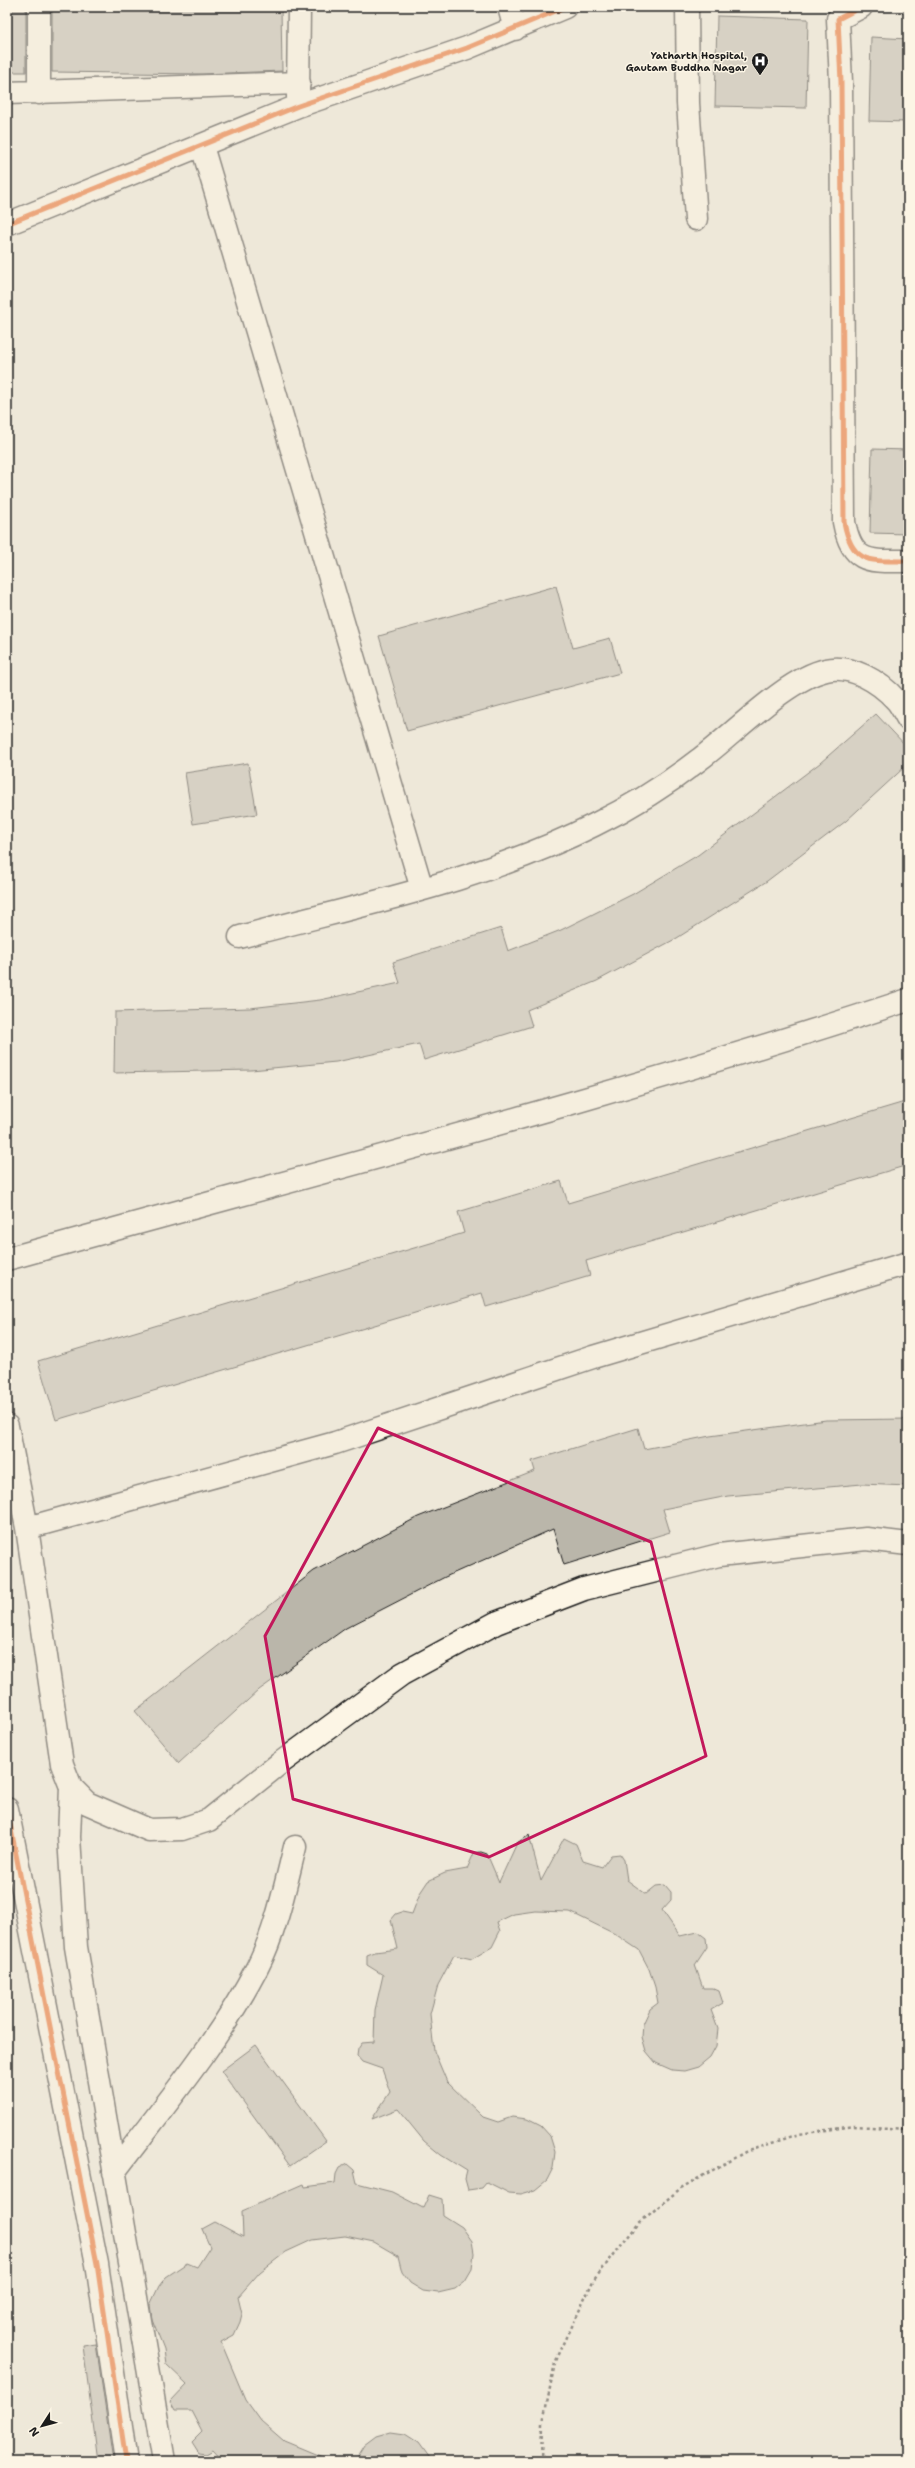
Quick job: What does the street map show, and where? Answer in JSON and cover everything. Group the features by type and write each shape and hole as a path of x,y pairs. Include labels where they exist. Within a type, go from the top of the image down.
{"street":[{"path":"39,7 39,93"},
{"path":"298,106 299,7"},
{"path":"509,7 515,29"},
{"path":"7,224 298,106 467,48 565,7"},
{"path":"687,7 688,104 696,219"},
{"path":"861,7 838,18 841,82 844,522 847,538 854,551 862,558 876,561 908,562"},
{"path":"7,93 299,83"},
{"path":"202,146 422,889"},
{"path":"240,937 476,875 594,825 699,760 791,686 811,674 828,669 846,670 872,680 897,700 908,719"},
{"path":"7,1259 798,1037 908,1000"},
{"path":"27,1528 328,1445 593,1357 908,1263"},
{"path":"7,1426 27,1528 62,1764 71,1787 87,1804 149,1830 182,1829 208,1820 279,1764 402,1674 496,1623 584,1588 718,1555 866,1539 908,1544"},
{"path":"71,1787 69,1837 76,1947 164,2461"},
{"path":"7,1809 97,2264 126,2461"},
{"path":"114,2172 231,2012 258,1967 274,1925 295,1847"}],"path":[{"path":"542,2461 543,2422 555,2363 593,2281 639,2223 681,2188 745,2152 799,2134 846,2127 908,2128"}],"highlighted area":[{"path":"378,1428 651,1542 706,1756 489,1857 293,1799 265,1636"}],"building":[{"path":"7,7 26,7 26,72 7,72"},
{"path":"52,7 281,7 282,71 202,74 52,72"},
{"path":"717,16 808,19 806,108 715,106"},
{"path":"871,37 908,39 908,122 869,121"},
{"path":"872,449 908,450 908,534 870,533"},
{"path":"556,586 573,648 610,638 620,673 407,731 379,636"},
{"path":"876,714 908,748 908,764 846,821 767,881 677,938 597,981 527,1010 532,1026 424,1060 419,1044 336,1062 251,1070 114,1073 115,1012 250,1008 320,1000 400,983 393,962 501,928 508,951 561,930 633,894 698,855 820,763"},
{"path":"248,763 257,814 193,824 185,773"},
{"path":"908,1101 908,1165 586,1261 590,1276 486,1307 482,1293 56,1420 38,1361 464,1233 458,1212 561,1181 568,1203"},
{"path":"908,1419 908,1486 862,1484 728,1496 663,1509 670,1532 564,1565 553,1529 445,1577 346,1628 259,1690 179,1763 135,1711 314,1571 418,1517 535,1471 532,1461 638,1428 644,1449 710,1436 826,1420"},
{"path":"529,1835 541,1881 564,1838 576,1844 583,1861 602,1867 611,1855 620,1854 624,1860 627,1880 646,1894 656,1886 665,1885 671,1892 671,1900 662,1910 680,1936 698,1932 706,1938 707,1947 695,1965 703,1988 712,1988 719,1991 723,2003 711,2010 718,2029 716,2046 710,2057 698,2067 684,2071 672,2070 656,2063 646,2051 642,2037 643,2024 650,2009 658,2003 655,1987 649,1969 639,1950 615,1934 570,1912 535,1911 514,1914 497,1922 500,1931 492,1947 472,1959 454,1955 438,1985 430,2014 434,2051 447,2082 483,2117 498,2122 512,2117 527,2119 541,2126 550,2136 555,2152 553,2168 547,2180 535,2190 521,2194 509,2193 487,2182 482,2188 468,2190 465,2179 467,2171 441,2155 424,2141 398,2109 372,2119 390,2092 382,2069 362,2062 357,2056 358,2049 362,2043 374,2042 375,2010 383,1975 367,1965 367,1955 375,1952 398,1949 391,1920 396,1914 402,1912 412,1914 420,1893 428,1881 445,1873 467,1869 474,1853 481,1852 487,1854 499,1882 517,1843"},
{"path":"256,2045 326,2141 290,2166 221,2071"},
{"path":"347,2164 354,2170 357,2183 392,2192 423,2208 429,2195 442,2199 443,2215 462,2227 472,2241 474,2253 472,2269 465,2281 455,2289 438,2293 423,2291 410,2283 402,2272 398,2256 374,2242 345,2236 312,2240 286,2252 260,2272 238,2297 242,2314 240,2322 234,2335 221,2342 245,2399 261,2421 284,2441 332,2461 223,2461 213,2450 206,2454 199,2453 192,2442 202,2432 191,2411 175,2411 170,2402 187,2384 166,2364 164,2349 152,2319 150,2305 159,2286 166,2277 187,2263 197,2267 210,2247 202,2229 215,2222 243,2237 242,2211 304,2184 305,2187 335,2183 336,2174 339,2168"},
{"path":"96,2344 113,2461 98,2461 83,2346"},
{"path":"391,2432 405,2434 419,2443 432,2461 355,2461 365,2445 377,2436"}],"cycle path":[{"path":"7,224 298,106 467,48 565,7"},
{"path":"861,7 838,19 841,82 844,522 847,536 852,546 865,558 883,561 908,561"},
{"path":"7,1809 97,2264 126,2461"}],"place":[{"name":"Yatharth Hospital, Gautam Buddha Nagar","path":"760,76"}]}
